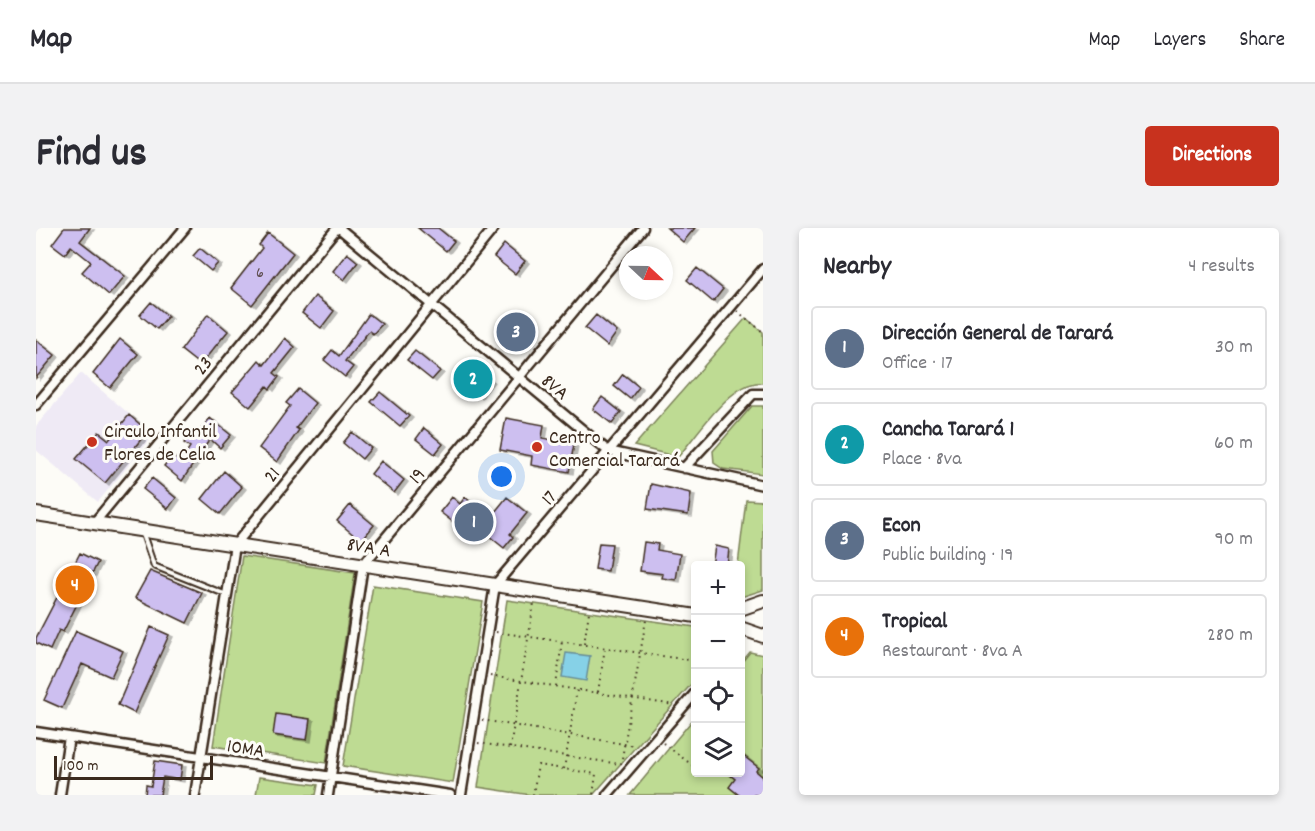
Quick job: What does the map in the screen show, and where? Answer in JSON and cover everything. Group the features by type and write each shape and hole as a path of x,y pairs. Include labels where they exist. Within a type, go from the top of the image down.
{"street":[{"path":"36,405 185,228"},
{"name":"8VA","path":"338,228 608,452 763,486"},
{"name":"23","path":"94,523 338,228"},
{"name":"21","path":"235,545 494,228"},
{"name":"19","path":"363,564 643,228"},
{"name":"17","path":"495,585 763,269"},
{"path":"684,468 753,394 763,394"},
{"name":"8VA A","path":"36,514 691,615"},
{"path":"195,795 235,545"},
{"path":"328,795 363,564"},
{"path":"461,795 495,585"},
{"path":"745,608 763,601"},
{"path":"745,633 763,636"},
{"path":"607,795 691,697"},
{"name":"10MA","path":"36,732 331,777 392,791 450,795"},
{"path":"60,795 69,737"}],"lane":[{"path":"142,530 154,566 227,595"}],"path":[{"path":"731,306 763,332"},
{"path":"510,748 536,591"},
{"path":"584,645 591,600"},
{"path":"470,741 621,764 649,609"},
{"path":"488,631 691,660"},
{"path":"555,686 562,641"},
{"path":"598,693 605,648"},
{"path":"481,675 683,706"},
{"path":"564,769 577,690"},
{"path":"474,718 647,748"},
{"path":"657,737 691,764"},
{"path":"533,795 538,765 596,774 592,795"}],"shaded area":[{"name":"Circulo Infantil Flores de Celia","path":"81,373 154,435 98,502 36,450 36,426"}],"green space":[{"path":"746,318 763,332 763,383 751,384 727,399 678,457 634,446"},
{"path":"752,406 763,406 763,474 723,469 714,463 713,451"},
{"path":"746,500 763,501 763,590 745,596 745,561 738,561"},
{"path":"242,556 355,573 326,763 213,746"},
{"path":"373,585 483,602 453,783 343,766"},
{"path":"507,600 691,626 691,685 593,795 531,795 478,787"},
{"path":"750,652 763,655 763,795 630,795 691,722 691,777 745,777 745,658"},
{"path":"259,777 318,785 316,795 256,795"}],"water":[{"path":"566,653 590,656 586,681 562,677"}],"building":[{"path":"64,228 90,228 80,241 125,276 109,295 82,272 91,262 71,246 65,254 52,244"},
{"path":"418,228 438,228 454,241 446,251"},
{"path":"667,228 695,228 683,242"},
{"path":"268,233 293,253 252,305 231,288 262,248 259,245"},
{"path":"504,244 525,261 515,274 494,257"},
{"path":"200,248 218,263 211,271 193,256"},
{"path":"347,253 358,262 344,280 333,271"},
{"path":"697,268 723,289 713,302 687,280"},
{"path":"315,296 334,311 321,328 302,313"},
{"path":"151,302 168,316 157,329 140,315"},
{"path":"208,314 228,331 200,365 181,350"},
{"path":"369,314 382,324 373,334 369,331 345,361 353,367 345,377 324,360 332,350 339,356"},
{"path":"514,315 534,330 518,350 498,334"},
{"path":"596,315 617,332 607,346 585,328"},
{"path":"285,338 295,347 274,373 279,377 270,389 267,386 250,407 232,392 259,360 264,365"},
{"path":"120,339 138,354 110,388 93,374"},
{"path":"36,340 55,355 36,378"},
{"path":"415,351 440,371 432,380 407,360"},
{"path":"468,362 490,380 478,396 456,378"},
{"path":"623,374 639,387 630,399 614,386"},
{"path":"298,389 315,403 296,428 299,430 277,462 259,448 290,406 286,403"},
{"path":"380,392 409,416 400,426 371,402"},
{"path":"602,397 621,412 612,424 593,409"},
{"path":"129,415 148,431 105,483 76,459 99,432 109,440"},
{"path":"210,418 231,435 220,448 210,439 182,481 164,466 172,456 180,462 190,447 184,443 189,434 194,438"},
{"name":"Centro Comercial Tarará","path":"506,418 544,425 542,438 574,444 569,472 531,465 532,456 500,450"},
{"path":"424,428 443,444 435,454 416,439"},
{"path":"352,432 371,448 362,459 343,443"},
{"path":"381,461 404,480 394,493 371,474"},
{"path":"224,471 242,487 220,514 202,499"},
{"path":"152,478 176,498 168,509 143,489"},
{"path":"651,484 691,493 688,515 647,509"},
{"path":"452,497 460,504 465,497 490,518 507,497 527,513 510,534 513,537 504,548 484,532 477,541 440,512"},
{"path":"350,505 374,525 361,541 337,521"},
{"path":"644,542 658,544 657,550 680,554 676,580 662,578 663,574 640,571"},
{"path":"599,543 612,544 608,571 595,569"},
{"path":"715,546 729,549 728,561 713,561"},
{"path":"80,553 98,562 63,632 59,630 50,650 36,643 36,638"},
{"path":"150,571 202,593 187,623 135,598"},
{"path":"151,627 169,635 134,713 118,705"},
{"path":"76,631 123,651 111,677 82,664 62,708 44,700"},
{"path":"276,714 310,719 307,740 273,735"},
{"path":"745,757 759,768 756,771 763,777 763,790 759,795 739,795 729,787 735,779 732,777 745,777"},
{"path":"155,761 182,765 180,780 163,777 160,795 145,795 146,785 151,786"}],"place":[{"name":"Econ","path":"516,332"},
{"name":"Cancha Tarará 1","path":"473,379"},
{"name":"Circulo Infantil Flores de Celia","path":"92,442"},
{"name":"Centro Comercial Tarará","path":"537,447"},
{"name":"Dirección General de Tarará","path":"474,522"},
{"name":"Tropical","path":"75,585"}]}
